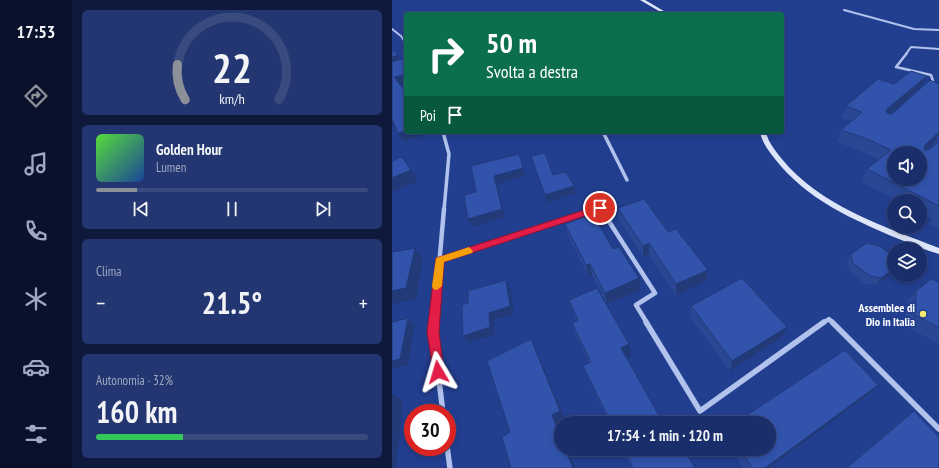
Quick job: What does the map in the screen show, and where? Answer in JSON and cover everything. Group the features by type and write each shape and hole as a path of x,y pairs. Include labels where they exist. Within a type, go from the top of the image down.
{"street":[{"path":"642,0 663,12"},
{"path":"844,10 857,12 910,30 939,30"},
{"path":"392,29 401,36 404,41"},
{"path":"927,86 933,81 931,75 896,67 911,47 939,49"},
{"path":"442,404 433,332 449,154 444,134"},
{"path":"604,134 627,180"},
{"path":"763,134 778,160 795,179 823,198 859,218 939,251"},
{"path":"439,260 600,208 655,293 636,305 700,411 829,319 939,429"},
{"path":"448,456 450,468"}],"building":[{"path":"393,50 398,55 392,57"},
{"path":"402,59 404,62 404,74 394,77 404,90 404,132 398,133 392,119 392,62"},
{"path":"911,71 927,76 887,109 886,112 888,114 892,114 930,80 939,84 939,132 925,146 887,146 887,148 865,138 841,130 862,112 846,106 878,79 894,84"},
{"path":"939,141 939,206 927,200 927,194 916,194 900,186 927,186 927,150"},
{"path":"545,153 553,175 566,172 574,186 545,195 531,156"},
{"path":"887,153 887,179 867,169"},
{"path":"519,154 523,168 494,176 502,209 468,219 464,195 476,192 471,166"},
{"path":"402,157 411,170 392,178 392,161"},
{"path":"644,199 668,232 676,229 708,270 676,284 649,243 643,246 618,208"},
{"path":"593,214 613,249 619,247 639,278 605,293 590,264 586,265 565,224"},
{"path":"867,243 879,246 887,251 887,274 881,278 870,276 853,263 851,254"},
{"path":"415,248 406,288 392,291 392,252"},
{"path":"742,278 787,327 732,361 691,306"},
{"path":"931,279 939,282 939,328 915,315 916,291"},
{"path":"506,280 510,306 489,313 490,327 463,336 462,305 468,303 468,291"},
{"path":"597,288 629,344 621,348 659,416 608,416 583,366 591,362 572,323 578,320 569,300"},
{"path":"408,318 400,359 392,361 392,322"},
{"path":"531,339 560,411 552,415 554,420 554,456 568,456 573,468 511,468 502,437 510,432 487,361"},
{"path":"845,350 878,385 765,468 752,468 744,456 776,456 776,416 746,416"},
{"path":"914,411 939,437 939,468 847,468"},
{"path":"627,456 688,456 695,468 633,468"}],"slow traffic":[{"path":"437,286 439,260 469,251"}],"place":[{"name":"Assemblee di Dio in Italia","path":"923,314"}],"route":[{"path":"438,372 433,332 439,260 600,208"}]}
